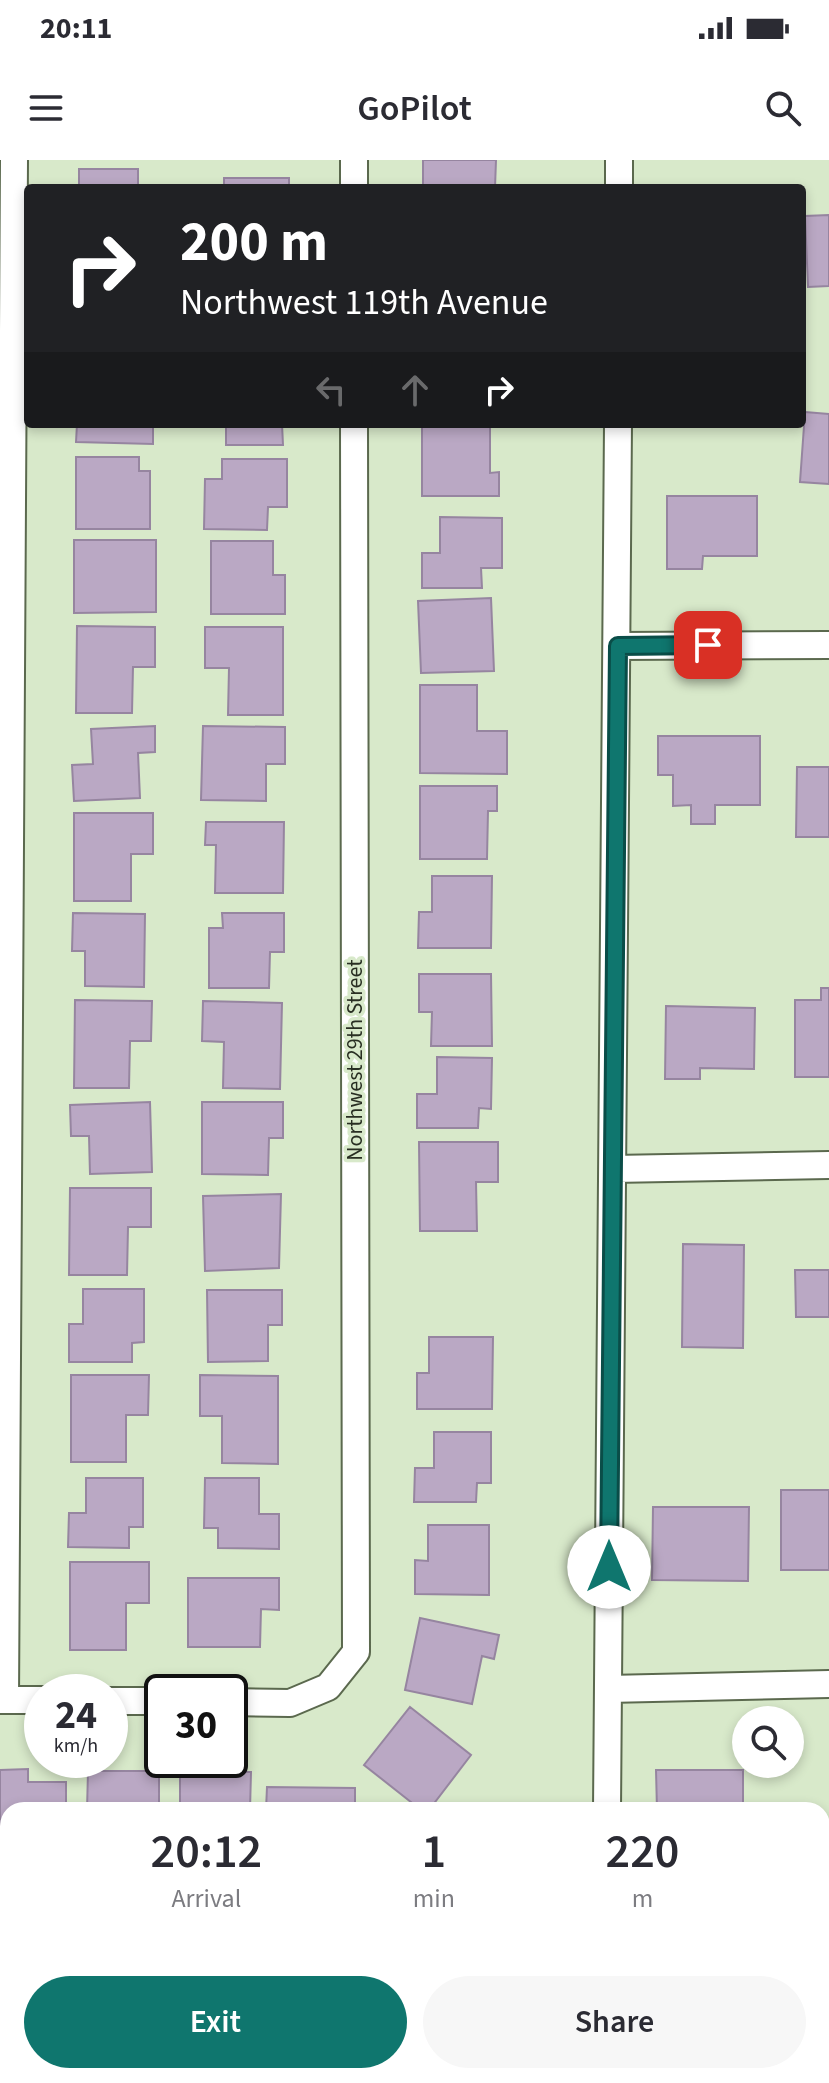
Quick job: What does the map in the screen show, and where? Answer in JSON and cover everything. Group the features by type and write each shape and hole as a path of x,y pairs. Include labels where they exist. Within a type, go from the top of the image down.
{"street":[{"path":"14,160 2,1700 24,1700"},
{"path":"354,160 354,184"},
{"path":"619,160 619,184"},
{"name":"Northwest 29th Street","path":"248,1702 290,1703 328,1687 356,1652 354,428"},
{"path":"607,1802 618,428"},
{"path":"618,646 829,645"},
{"path":"613,1169 829,1165"},
{"path":"608,1689 829,1684"}],"building":[{"path":"423,160 496,160 495,184 423,184"},
{"path":"79,169 138,169 138,184 79,184"},
{"path":"224,178 289,178 289,184 224,184"},
{"path":"829,215 829,286 808,287 806,216"},
{"path":"806,412 829,414 829,484 800,482"},
{"path":"77,428 153,428 153,444 76,442"},
{"path":"226,428 282,428 283,445 226,445"},
{"path":"422,428 490,428 490,473 499,472 499,496 422,496"},
{"path":"76,457 139,457 139,471 150,471 150,529 76,529"},
{"path":"222,459 287,459 287,507 268,507 267,530 204,529 205,479 222,479"},
{"path":"667,496 757,496 757,556 703,556 702,569 667,569"},
{"path":"440,517 502,518 502,568 481,568 482,588 422,588 422,553 440,553"},
{"path":"74,540 156,540 156,612 74,613"},
{"path":"211,541 273,541 273,575 285,575 285,614 211,614"},
{"path":"491,598 494,671 421,673 418,601"},
{"path":"77,626 155,627 155,667 133,667 132,713 76,713"},
{"path":"205,627 283,627 283,715 228,715 229,668 205,668"},
{"path":"420,685 477,685 477,731 507,731 507,774 420,773"},
{"path":"155,726 155,752 138,753 140,798 74,801 72,765 93,764 91,729"},
{"path":"203,726 285,727 285,764 266,764 266,801 201,800"},
{"path":"658,736 760,736 760,805 715,805 715,824 691,824 691,805 673,806 673,775 658,775"},
{"path":"797,767 829,767 829,837 796,837"},
{"path":"420,786 497,786 497,811 488,811 487,859 420,859"},
{"path":"74,813 153,813 153,854 131,854 131,901 74,901"},
{"path":"206,822 284,822 283,893 215,893 216,845 205,845"},
{"path":"432,876 492,876 491,948 418,948 419,912 432,912"},
{"path":"73,913 145,914 144,987 85,986 85,951 72,951"},
{"path":"222,913 284,913 284,952 270,952 269,988 209,988 209,928 223,928"},
{"path":"419,974 491,974 492,1046 431,1046 432,1012 419,1012"},
{"path":"821,988 829,988 829,1077 795,1077 795,1000 821,1000"},
{"path":"75,1000 152,1001 151,1041 130,1041 129,1088 74,1088"},
{"path":"203,1001 282,1003 280,1089 223,1088 224,1042 202,1041"},
{"path":"666,1006 755,1008 754,1069 700,1068 700,1079 665,1079"},
{"path":"437,1057 492,1058 491,1109 479,1108 478,1128 417,1128 417,1094 437,1094"},
{"path":"150,1102 152,1172 90,1174 89,1136 71,1136 70,1105"},
{"path":"202,1102 283,1102 283,1138 269,1138 268,1175 202,1174"},
{"path":"419,1142 498,1142 498,1182 476,1182 477,1231 420,1231"},
{"path":"70,1188 151,1188 151,1227 128,1227 127,1275 69,1275"},
{"path":"281,1194 279,1268 205,1271 203,1196"},
{"path":"683,1244 744,1245 743,1348 682,1347"},
{"path":"795,1270 829,1270 829,1317 796,1317"},
{"path":"83,1289 144,1289 144,1342 132,1343 132,1362 69,1362 69,1324 83,1324"},
{"path":"207,1290 282,1290 282,1325 268,1325 268,1361 208,1362"},
{"path":"429,1337 493,1337 492,1409 417,1409 417,1373 429,1373"},
{"path":"71,1375 149,1375 148,1415 126,1415 126,1462 71,1462"},
{"path":"200,1375 278,1376 278,1464 222,1463 222,1416 200,1416"},
{"path":"434,1432 491,1432 491,1483 477,1483 476,1502 414,1502 415,1468 434,1468"},
{"path":"86,1478 143,1478 143,1527 129,1527 129,1548 68,1547 69,1513 86,1513"},
{"path":"205,1478 259,1478 259,1514 279,1514 279,1549 218,1548 218,1528 204,1528"},
{"path":"781,1490 829,1490 829,1570 781,1570"},
{"path":"653,1507 749,1507 748,1581 652,1580"},
{"path":"428,1525 489,1525 489,1595 415,1594 415,1560 428,1561"},
{"path":"70,1562 149,1562 149,1603 126,1603 126,1650 70,1650"},
{"path":"188,1578 279,1578 279,1610 261,1609 260,1647 188,1647"},
{"path":"420,1618 499,1635 494,1659 482,1656 472,1704 405,1690"},
{"path":"410,1707 471,1755 435,1802 411,1802 364,1765"},
{"path":"24,1769 24,1778 28,1778 28,1782 66,1782 66,1802 0,1802 0,1770"},
{"path":"656,1770 732,1770 732,1778 743,1778 743,1802 657,1802"},
{"path":"128,1771 144,1771 144,1778 159,1778 159,1802 87,1802 88,1778 128,1778"},
{"path":"248,1772 251,1772 250,1802 180,1802 180,1778 248,1778"},
{"path":"267,1787 355,1788 355,1802 266,1802"}],"route":[{"path":"609,1567 618,646 708,645"}]}
